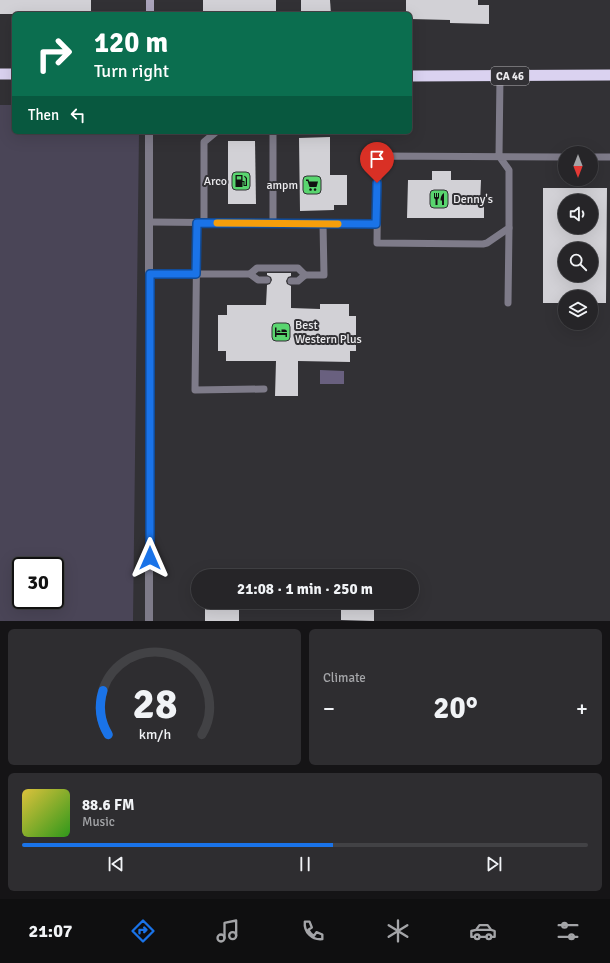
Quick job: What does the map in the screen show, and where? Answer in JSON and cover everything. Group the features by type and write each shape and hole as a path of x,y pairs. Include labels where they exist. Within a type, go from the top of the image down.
{"highway":[{"path":"0,74 12,74"},
{"name":"CA 46","path":"412,76 610,75"}],"main road":[{"path":"150,0 150,12"}],"street":[{"path":"149,134 149,621"}],"lane":[{"path":"500,76 500,156 509,170 508,303"},
{"path":"214,134 204,142 196,274 195,390 264,389"},
{"path":"273,134 273,224"},
{"path":"509,228 487,243 483,244 376,243 378,156 558,157"},
{"path":"598,157 610,157"},
{"path":"150,222 376,224"},
{"path":"291,281 298,281 305,275 324,275 323,224"},
{"path":"250,274 257,268 298,268 305,275"},
{"path":"150,274 250,274 258,280 267,280"}],"shaded area":[{"path":"0,105 12,105 12,134 139,134 133,621 0,621"},
{"path":"320,370 344,371 344,384 320,384"}],"building":[{"path":"0,0 91,0 91,12 12,12 12,14 0,14"},
{"path":"203,0 276,0 276,12 203,12"},
{"path":"301,0 330,0 331,12 301,12"},
{"path":"406,0 478,0 478,5 489,5 489,24 450,23 450,20 412,19 412,12 406,12"},
{"path":"330,137 330,175 347,175 347,205 334,205 334,210 300,211 299,138"},
{"path":"228,141 255,141 256,204 228,204"},
{"path":"432,171 451,171 451,180 481,180 480,204 484,204 484,218 407,218 408,180 432,180"},
{"path":"543,188 607,188 606,303 598,303 598,290 558,290 558,303 543,303"},
{"path":"267,273 291,273 291,276 288,277 286,281 287,284 291,286 291,308 320,309 320,304 349,304 349,316 356,316 356,351 350,351 350,362 298,361 298,396 275,396 276,361 226,361 226,351 218,351 218,315 227,315 227,305 266,305 267,285 270,284 272,280"},
{"path":"205,609 239,609 239,621 205,621"},
{"path":"341,609 374,609 374,621 341,620"}],"slow traffic":[{"path":"217,223 338,224"}],"place":[{"name":"Arco","path":"241,181"},
{"name":"ampm","path":"312,185"},
{"name":"Denny's","path":"439,199"},
{"name":"Best Western Plus","path":"281,332"}],"route":[{"path":"150,558 150,274 196,274 197,223 376,224 377,183"}]}
